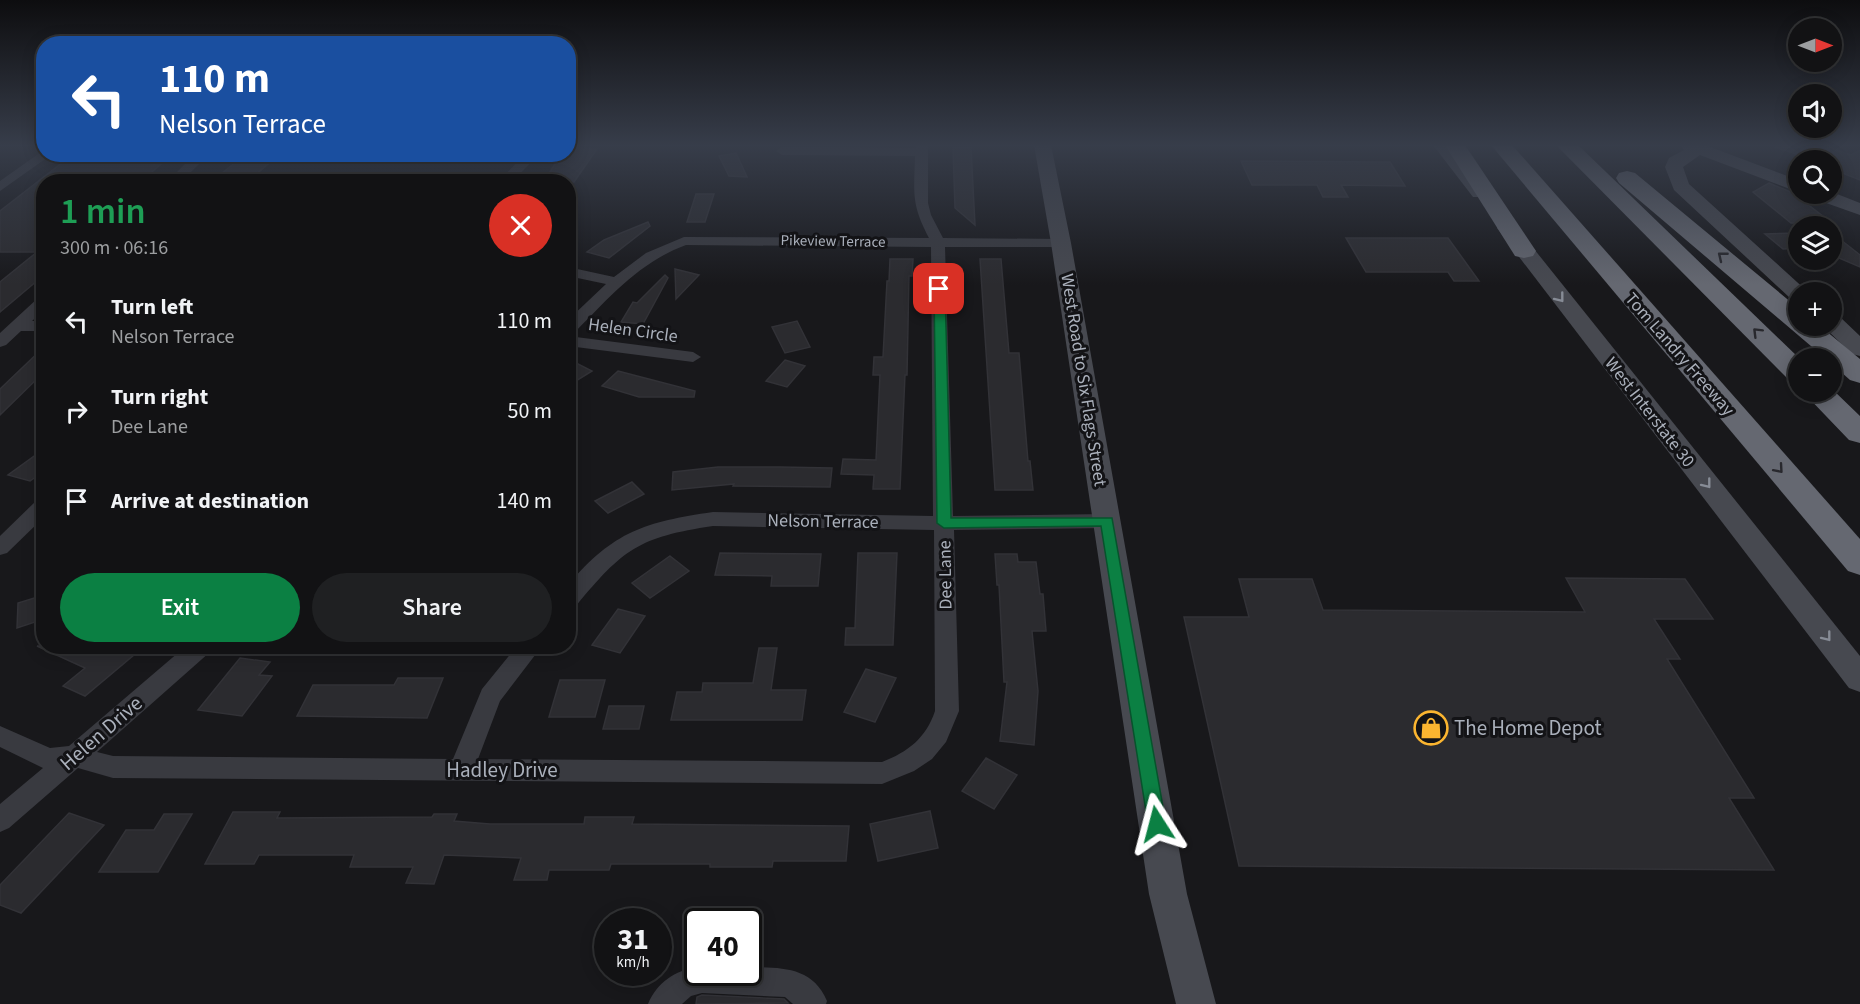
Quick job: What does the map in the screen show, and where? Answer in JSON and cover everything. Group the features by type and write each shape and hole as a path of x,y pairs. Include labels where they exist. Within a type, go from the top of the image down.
{"highway":[{"path":"1485,192 1524,251"},
{"name":"Tom Landry Freeway","path":"1541,192 1860,562"},
{"path":"1614,192 1788,363"},
{"path":"1643,192 1788,313"},
{"path":"1816,336 1860,374"},
{"path":"1828,402 1860,433"},
{"path":"1812,507 1860,549"}],"main road":[{"name":"West Road to Six Flags Street","path":"1051,192 1168,894 1196,1004"},
{"name":"West Interstate 30","path":"1478,192 1860,679"},
{"path":"1687,192 1788,284"},
{"path":"1842,202 1860,209"},
{"path":"1842,332 1860,349"}],"street":[{"name":"Dee Lane","path":"921,192 924,215 938,242 947,711 941,731 926,751"},
{"name":"Pikeview Terrace","path":"617,282 654,252 684,241 704,239 1061,243"},
{"path":"576,273 617,282"},
{"path":"576,322 617,282"},
{"path":"0,342 36,309"},
{"path":"17,326 36,326"},
{"name":"Helen Circle","path":"576,342 693,357"},
{"path":"0,548 36,513"},
{"name":"Nelson Terrace","path":"576,590 599,562 621,543 649,531 676,524 713,519 944,523 1107,521"},
{"name":"Helen Drive","path":"0,820 193,654"},
{"path":"460,770 490,696 524,654"},
{"name":"Hadley Drive","path":"0,736 49,759 74,756 113,767 882,773 904,765 926,751"},
{"path":"663,1004 667,997 684,984 702,978 791,983 812,1001 811,1004"}],"building":[{"path":"25,192 36,192 36,252 0,252 0,211"},
{"path":"954,192 973,192 975,225 955,208"},
{"path":"1320,192 1345,192 1348,197 1323,197"},
{"path":"1753,192 1788,192 1788,204 1807,204 1823,216 1788,216 1788,221"},
{"path":"696,194 714,194 705,222 687,222"},
{"path":"648,222 650,226 609,258 587,252 604,240"},
{"path":"1788,233 1788,249 1783,249 1765,234"},
{"path":"1346,238 1448,238 1479,281 1454,281 1448,272 1366,272"},
{"path":"1842,241 1860,255 1860,267 1842,259"},
{"path":"36,253 36,282 0,312 0,282"},
{"path":"890,259 913,259 912,276 909,276 907,375 905,375 900,489 873,489 874,475 841,474 843,459 876,460 880,375 873,375 874,357 883,357"},
{"path":"980,259 1001,259 1009,353 1019,353 1028,461 1030,461 1033,490 995,490"},
{"path":"675,269 699,275 676,299"},
{"path":"665,275 668,278 643,324 621,322 633,302 637,303"},
{"path":"797,321 810,347 785,353 772,327"},
{"path":"36,355 36,380 0,415 0,389"},
{"path":"785,360 805,366 787,387 766,381"},
{"path":"576,363 592,371 576,381"},
{"path":"618,371 695,391 694,397 639,397 602,386"},
{"path":"36,455 36,477 30,481 8,475"},
{"path":"718,467 832,468 830,487 733,486 734,484 672,490 673,472"},
{"path":"632,482 644,494 608,513 595,501"},
{"path":"720,553 821,554 818,586 771,586 772,576 715,575"},
{"path":"858,553 897,553 893,645 845,645 846,628 855,628"},
{"path":"995,554 1017,554 1018,562 1036,562 1040,594 1043,594 1046,631 1032,631 1038,691 1034,745 1000,741 1007,682 1004,682 999,585 997,585"},
{"path":"670,556 689,571 650,598 632,583"},
{"name":"The Home Depot","path":"1566,578 1685,579 1713,619 1654,619 1680,659 1667,659 1754,798 1729,798 1774,870 1239,866 1184,617 1249,617 1239,579 1312,579 1323,610 1585,612"},
{"path":"36,597 36,622 17,628 18,603"},
{"path":"618,609 645,616 620,653 592,645"},
{"path":"759,648 777,648 771,690 806,690 802,720 671,720 677,692 702,692 703,683 753,683"},
{"path":"54,654 134,655 85,696 63,686 85,668"},
{"path":"240,658 270,662 259,675 272,676 242,716 198,710"},
{"path":"866,669 896,678 875,722 844,712"},
{"path":"398,678 443,678 427,718 297,716 313,685 394,685"},
{"path":"560,680 605,680 595,717 549,717"},
{"path":"609,706 644,706 639,729 603,729"},
{"path":"986,758 1017,775 994,809 962,791"},
{"path":"930,811 938,848 878,861 870,824"},
{"path":"233,812 280,812 277,818 432,817 434,814 457,814 454,821 490,824 584,824 585,817 634,817 632,824 849,826 846,861 773,861 772,867 710,867 710,864 611,864 609,870 549,870 547,880 514,880 521,858 444,855 434,884 406,883 413,867 350,867 354,855 259,855 254,864 205,864"},
{"path":"69,813 104,825 21,913 0,905 0,885"},
{"path":"164,814 192,814 158,872 99,872 126,830 154,830"},
{"path":"702,995 784,999 788,1003 696,1004 697,997"}],"place":[{"name":"The Home Depot","path":"1431,728"}],"route":[{"path":"939,289 944,523 1107,521 1157,824"}]}
